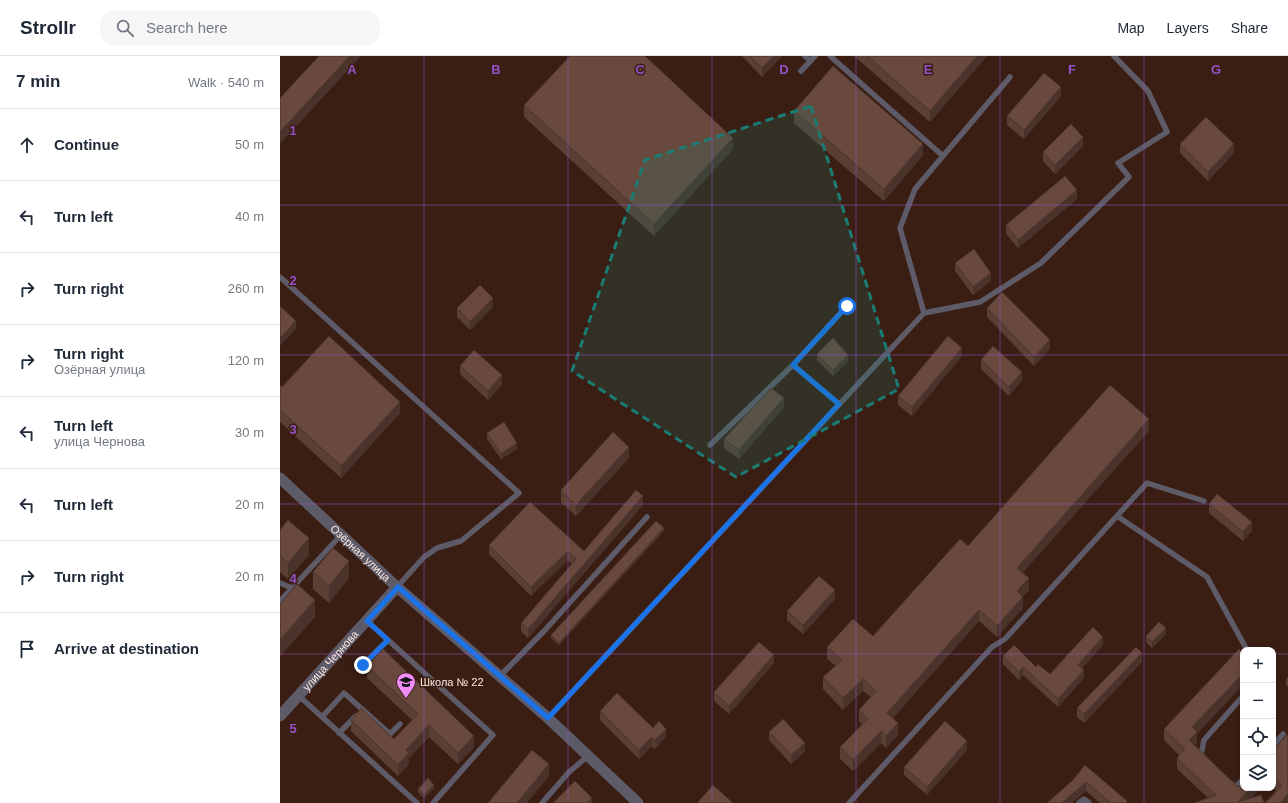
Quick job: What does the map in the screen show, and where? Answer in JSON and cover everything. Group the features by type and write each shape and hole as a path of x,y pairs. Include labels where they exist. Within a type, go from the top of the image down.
{"street":[{"name":"Озёрная улица","path":"280,478 398,587 548,718 638,803"},
{"name":"улица Чернова","path":"280,716 398,587"}],"lane":[{"path":"801,71 813,58 805,56"},
{"path":"830,56 943,156"},
{"path":"548,718 924,313 980,302 1040,263 1129,177 1118,163 1167,132 1148,91 1114,56"},
{"path":"924,313 900,228 915,189 1010,77"},
{"path":"280,277 519,493 461,541 436,548 424,557 398,587"},
{"path":"710,445 793,365 847,306"},
{"path":"793,365 839,404"},
{"path":"849,803 992,647 1004,639 1147,483 1204,501"},
{"path":"1117,516 1207,577 1245,647"},
{"path":"500,676 545,630 647,517"},
{"path":"280,600 341,535"},
{"path":"280,583 292,588"},
{"path":"367,621 493,735 433,803"},
{"path":"363,665 388,640"},
{"path":"322,717 344,694 390,734 400,724"},
{"path":"298,696 417,803"},
{"path":"1207,760 1201,755 1204,740 1240,699"},
{"path":"339,733 362,710"},
{"path":"1276,742 1283,734"},
{"path":"542,803 569,772 588,756"},
{"path":"1230,782 1235,788 1240,782"},
{"path":"1080,803 1084,799 1089,803"}],"highlighted area":[{"path":"811,106 899,389 736,477 572,371 645,160"}],"building":[{"path":"319,56 350,56 280,132 280,98"},
{"path":"570,56 645,56 733,138 654,224 524,105"},
{"path":"750,56 774,56 762,68"},
{"path":"867,56 977,56 930,111"},
{"path":"833,66 923,144 884,189 794,111"},
{"path":"1044,73 1061,87 1024,130 1007,116"},
{"path":"1206,117 1234,144 1208,172 1180,144"},
{"path":"1071,124 1083,137 1055,165 1043,152"},
{"path":"1065,176 1077,190 1018,240 1006,225"},
{"path":"974,249 991,273 973,287 955,263"},
{"path":"480,285 493,298 470,322 457,308"},
{"path":"1002,292 1050,340 1034,357 987,308"},
{"path":"280,306 296,321 280,338"},
{"path":"329,336 400,402 341,466 280,410 280,385 282,387"},
{"path":"948,336 962,348 912,407 898,396"},
{"path":"833,338 848,355 833,370 817,354"},
{"path":"993,346 1022,372 1009,387 981,360"},
{"path":"474,350 502,375 488,391 460,366"},
{"path":"1110,385 1149,419 1017,568 1029,578 1017,591 1023,597 997,626 979,610 887,713 898,723 886,736 881,731 853,760 840,747 868,719 859,710 876,691 863,679 843,698 823,677 842,660 827,647 853,619 873,636 960,539 968,546"},
{"path":"771,388 784,398 739,450 724,439"},
{"path":"504,422 517,443 501,454 487,433"},
{"path":"613,432 629,447 576,505 561,490"},
{"path":"636,490 643,496 528,629 521,623 576,559 568,551 531,587 489,545 530,502 584,551"},
{"path":"1217,494 1252,522 1243,532 1209,504"},
{"path":"288,520 309,538 288,563 280,555 280,530"},
{"path":"656,521 664,528 559,643 551,635"},
{"path":"333,548 349,561 329,586 313,572"},
{"path":"819,576 835,590 803,625 787,611"},
{"path":"297,584 315,600 280,640 280,604"},
{"path":"1159,622 1166,628 1152,642 1146,636"},
{"path":"1093,627 1103,637 1078,665 1084,670 1058,699 1023,667 1019,672 1003,656 1014,645 1036,667 1038,664 1050,674"},
{"path":"759,642 774,655 729,706 714,692"},
{"path":"1136,647 1142,653 1084,714 1077,708"},
{"path":"383,649 474,736 458,753 429,725 406,750 409,753 398,765 351,720 361,708 394,739 418,714 367,666"},
{"path":"1239,649 1240,677 1192,727 1197,732 1189,740 1238,787 1240,785 1240,791 1248,791 1238,802 1261,795 1264,803 1194,803 1216,795 1177,758 1185,749 1164,729"},
{"path":"617,693 653,728 659,721 666,729 655,740 652,737 639,750 600,711"},
{"path":"783,719 805,743 791,755 769,732"},
{"path":"945,721 967,741 927,787 904,767"},
{"path":"1288,734 1288,794 1280,803 1265,803 1282,785 1276,780 1276,747"},
{"path":"532,750 549,764 517,803 488,803"},
{"path":"1085,765 1127,801 1126,803 1111,803 1086,782 1062,803 1047,803 1073,780"},
{"path":"428,778 434,785 424,795 418,789"},
{"path":"575,781 592,798 587,803 553,803"},
{"path":"713,785 733,803 699,803 698,802"}],"place":[{"name":"Школа № 22","path":"406,699"}],"route":[{"path":"363,665 388,640 367,621 398,587 548,718 839,404 793,365 847,306"}]}
